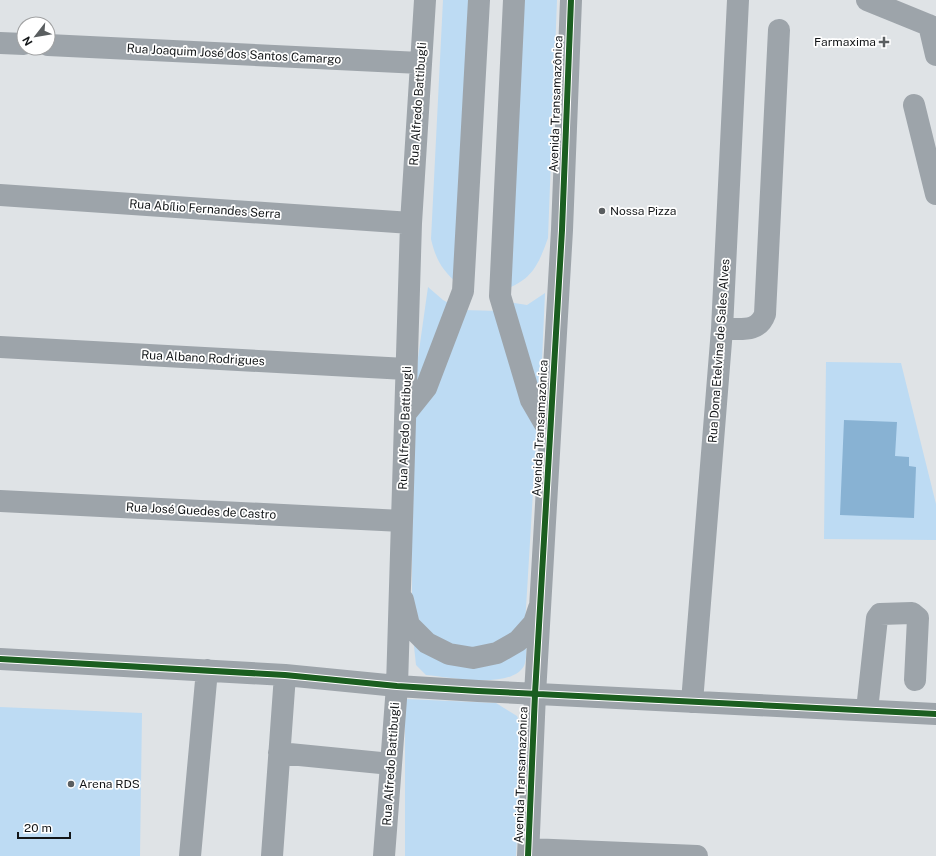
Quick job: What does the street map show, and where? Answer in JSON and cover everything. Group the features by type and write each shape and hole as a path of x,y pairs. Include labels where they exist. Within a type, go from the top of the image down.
{"street":[{"name":"Rua Alfredo Battibugli","path":"384,856 397,686 411,223 425,0"},
{"path":"406,413 426,388 463,291 479,0"},
{"path":"514,0 500,296 531,400 549,431"},
{"name":"Avenida Transamazônica","path":"529,852 535,694 542,599 549,431 562,230 571,0"},
{"name":"Rua Dona Etelvina de Sales Alves","path":"692,702 722,329 738,0"},
{"path":"867,0 932,26 936,54"},
{"path":"722,329 754,328 761,323 765,314 779,30"},
{"path":"0,43 16,44"},
{"name":"Rua Joaquim José dos Santos Camargo","path":"56,45 420,63"},
{"path":"914,105 936,194"},
{"name":"Rua Abílio Fernandes Serra","path":"0,195 411,223"},
{"name":"Rua Albano Rodrigues","path":"0,348 406,369"},
{"name":"Rua José Guedes de Castro","path":"0,501 402,521"},
{"path":"400,578 403,601 409,625 427,643 449,654 473,658 497,653 518,641 534,623 542,599"},
{"path":"867,710 877,618 880,614 912,613 918,618 915,680"},
{"path":"0,658 285,675 397,686 936,714"},
{"path":"190,856 207,670"},
{"path":"272,856 285,675"},
{"path":"279,753 391,764"},
{"path":"529,852 697,856"}],"shaded area":[{"path":"443,0 474,0 458,284 440,264 431,239"},
{"path":"520,0 557,0 548,238 534,269 523,280 506,289"},
{"path":"428,287 443,300 454,306 412,400"},
{"path":"545,293 540,405 508,302 527,305"},
{"path":"463,310 499,311 537,425 525,625 495,650 451,650 412,619 412,414"},
{"path":"826,362 901,363 936,504 936,540 824,539"},
{"path":"844,420 897,422 895,456 909,457 909,466 916,467 914,518 840,515"},
{"path":"413,637 439,654 527,641 525,663 517,673 506,678 493,680 426,675 416,665"},
{"path":"405,699 496,703 517,716 522,729 516,856 405,856"},
{"name":"Arena RDS","path":"0,707 142,713 140,856 0,856"}],"cycle path":[{"path":"528,856 535,694 562,230 571,0"},
{"path":"0,659 285,675 397,686 478,691 936,714"}],"place":[{"name":"Farmaxima","path":"884,42"},
{"name":"Nossa Pizza","path":"602,211"},
{"name":"Arena RDS","path":"71,784"}]}
